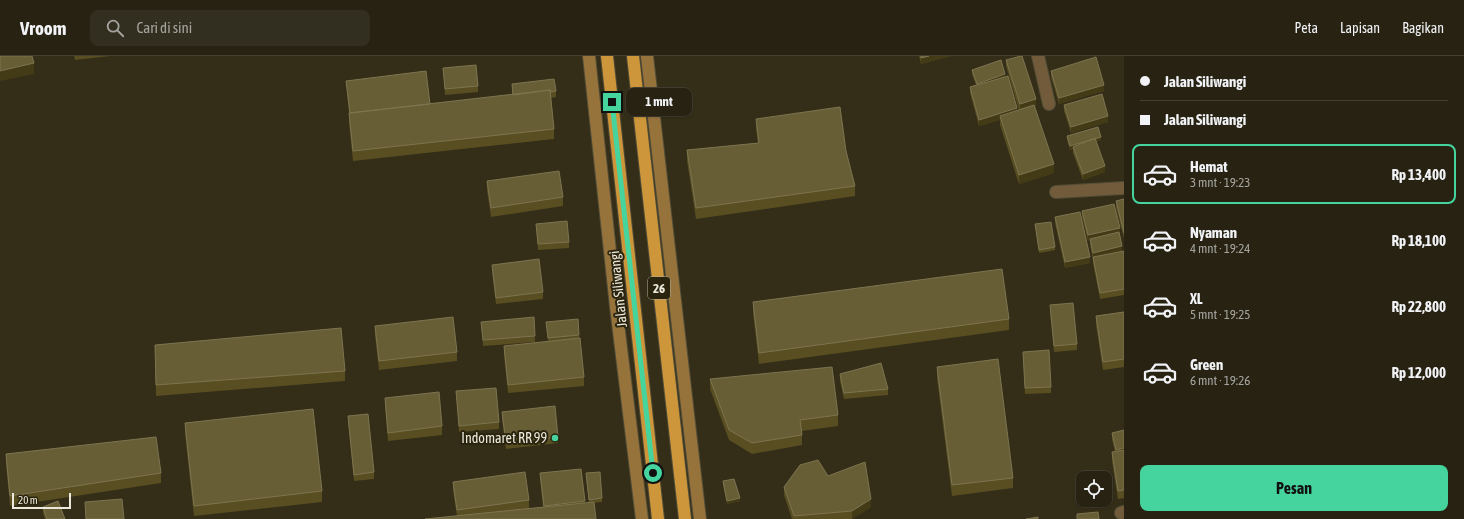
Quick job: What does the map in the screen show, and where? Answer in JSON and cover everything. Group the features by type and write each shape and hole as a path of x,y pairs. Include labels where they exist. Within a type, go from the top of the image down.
{"highway":[{"name":"Jalan Siliwangi","path":"607,56 658,519"},
{"name":"26","path":"633,56 685,519"}],"street":[{"path":"589,56 616,307 642,519"},
{"path":"647,56 700,519"},
{"path":"1038,56 1049,104"},
{"path":"1056,192 1124,188"}],"building":[{"path":"0,56 32,56 34,63 0,71"},
{"path":"1022,56 1036,99 1020,104 1006,60"},
{"path":"1096,57 1104,85 1059,98 1051,71"},
{"path":"1001,60 1005,74 977,84 972,70"},
{"path":"476,65 478,86 445,89 443,68"},
{"path":"426,71 430,104 350,113 346,81"},
{"path":"1008,76 1017,108 979,120 970,87"},
{"path":"554,79 556,91 550,92 550,90 513,95 512,84"},
{"path":"550,90 554,129 353,151 349,113"},
{"path":"1102,94 1108,116 1071,127 1064,105"},
{"path":"1034,105 1054,164 1019,175 1000,116"},
{"path":"840,107 846,151 855,186 696,208 687,150 759,143 756,119"},
{"path":"1098,127 1101,137 1070,146 1067,136"},
{"path":"1095,138 1105,166 1083,174 1073,147"},
{"path":"559,171 563,197 491,208 487,181"},
{"path":"1124,199 1124,233 1116,201"},
{"path":"1114,204 1120,228 1088,235 1082,211"},
{"path":"1080,212 1090,257 1065,262 1055,217"},
{"path":"567,221 569,242 538,244 536,224"},
{"path":"1051,222 1055,247 1039,250 1035,224"},
{"path":"1119,232 1122,246 1093,253 1090,239"},
{"path":"1124,251 1124,289 1100,293 1093,257"},
{"path":"539,259 543,292 496,298 492,265"},
{"path":"1002,269 1009,319 759,353 753,302"},
{"path":"1073,303 1077,344 1054,346 1050,305"},
{"path":"1124,312 1124,359 1103,362 1096,316"},
{"path":"453,317 457,352 379,361 375,326"},
{"path":"534,317 535,336 483,340 481,322"},
{"path":"578,319 579,335 548,338 546,322"},
{"path":"341,328 345,371 156,385 155,345"},
{"path":"580,338 584,377 508,385 504,346"},
{"path":"1049,350 1051,387 1025,388 1023,352"},
{"path":"998,359 1013,478 952,485 937,367"},
{"path":"881,363 888,389 844,393 840,374"},
{"path":"832,367 838,415 800,420 802,435 752,443 729,430 710,379"},
{"path":"496,388 499,422 459,426 456,391"},
{"path":"439,392 442,426 388,433 385,398"},
{"path":"555,406 558,437 506,443 502,412"},
{"path":"313,409 322,491 194,506 185,423"},
{"path":"368,414 374,472 354,475 348,416"},
{"path":"1124,430 1124,448 1116,450 1112,433"},
{"path":"156,437 161,473 10,496 6,454"},
{"path":"1124,450 1124,490 1118,491 1112,452"},
{"path":"818,460 828,476 865,462 871,499 852,511 794,516 784,487 800,465"},
{"path":"581,469 585,501 544,506 540,473"},
{"path":"525,472 529,500 457,510 453,482"},
{"path":"600,472 602,498 589,500 586,473"},
{"path":"734,479 740,498 727,501 723,481"},
{"path":"122,499 124,519 86,519 85,502"},
{"path":"58,501 65,519 47,519 43,507"},
{"path":"594,502 596,519 425,519"},
{"path":"1098,512 1099,519 1077,519 1077,514"},
{"path":"1038,517 1038,519 1026,519"}],"place":[{"name":"Indomaret RR 99","path":"555,438"}],"route":[{"path":"612,102 653,473"}]}
